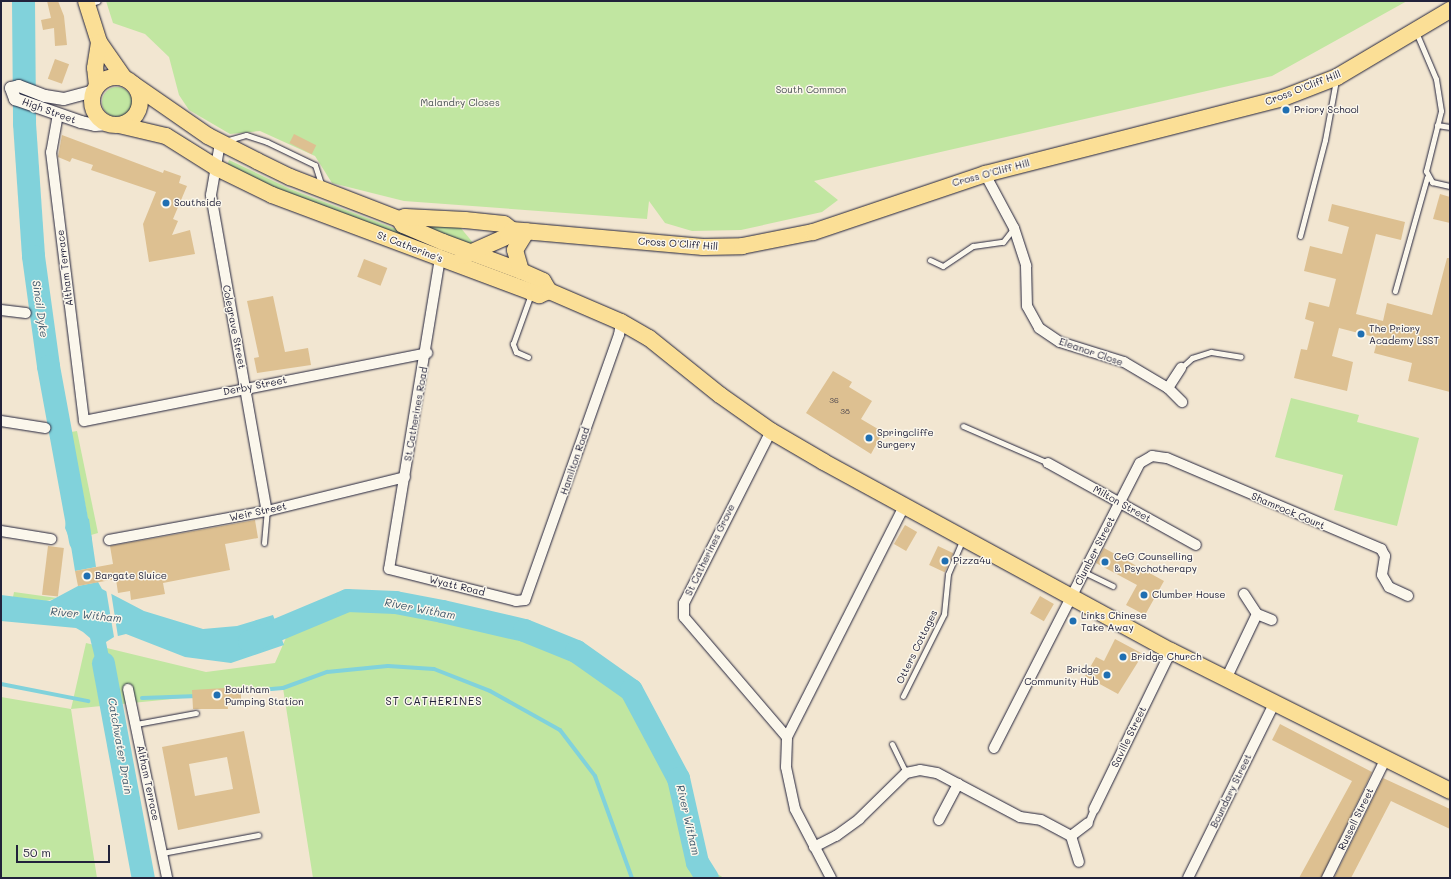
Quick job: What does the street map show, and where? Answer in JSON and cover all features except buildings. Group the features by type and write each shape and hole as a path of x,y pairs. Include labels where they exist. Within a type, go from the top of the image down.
{"main road":[{"path":"91,2 99,42 95,68 95,88 92,101 94,111 101,120 114,125 131,119 138,108 139,94 99,42"},
{"name":"Cross O'Cliff Hill","path":"520,231 703,247 771,241 813,232 985,174 1283,98 1336,77 1450,10"},
{"path":"95,88 112,77 129,81"},
{"name":"St Catherine's","path":"114,125 166,136 217,168 272,195 539,295 549,291 544,281 521,271 470,253 403,225 399,219 323,188 290,177 220,143 129,81"},
{"name":"St Catherine's","path":"399,219 405,217 504,224 520,231"},
{"path":"444,260 470,253 520,231"},
{"path":"520,231 515,250 521,271"},
{"path":"549,291 622,322 648,338 720,395 771,431 904,506 964,536 1171,651 1385,760 1450,791"}],"street":[{"name":"High Street","path":"6,86 19,86 40,94 64,99 95,88"},
{"name":"High Street","path":"6,86 15,99 95,125 114,125"},
{"name":"Altham Terrace","path":"58,114 51,152 84,421"},
{"name":"Colegrave Street","path":"220,143 217,168 211,195 267,511"},
{"name":"Eleanor Close","path":"985,174 1014,228 1026,266 1027,306 1039,328 1060,342 1124,362 1168,388 1182,402"},
{"name":"St Catherines Road","path":"389,569 426,353 444,260"},
{"path":"1,310 26,314"},
{"name":"Hamilton Road","path":"525,600 619,335 622,322"},
{"name":"Derby Street","path":"84,421 426,353"},
{"path":"1168,388 1181,368"},
{"path":"1,421 45,428"},
{"name":"St Catherines Grove","path":"771,431 684,603 684,617 787,737"},
{"name":"Shamrock Court","path":"1140,463 1152,456 1168,458 1381,549 1385,556 1382,576 1389,587 1408,596"},
{"name":"Milton Street","path":"1048,463 1196,544"},
{"name":"Clumber Street","path":"994,748 1140,463"},
{"name":"Weir Street","path":"109,540 267,511 405,477"},
{"path":"831,878 795,809 786,767 787,737 904,506"},
{"path":"1,531 51,539"},
{"name":"Wyatt Road","path":"389,569 516,601 525,600"},
{"path":"1244,594 1257,614 1272,620"},
{"path":"1226,679 1257,614"},
{"name":"Saville Street","path":"1088,823 1171,651"},
{"name":"Altham Terrace","path":"128,689 167,878"},
{"name":"Boundary Street","path":"1188,878 1274,704"},
{"name":"Russell Street","path":"1327,878 1385,760"},
{"path":"814,847 836,836 859,819 906,773 920,770 936,773 1020,817 1041,820 1071,836 1078,862"},
{"path":"939,820 958,784"},
{"path":"1071,836 1088,823"}],"lane":[{"path":"1395,291 1427,177 1428,158 1441,111 1436,79 1416,31"},
{"path":"1300,236 1325,140 1336,77"},
{"path":"1437,125 1450,127"},
{"path":"220,143 246,135 266,142 315,165 323,188"},
{"path":"1427,177 1432,182 1450,186"},
{"path":"930,260 943,266 973,246 1003,242 1014,228"},
{"path":"528,357 516,352 513,344 531,292"},
{"path":"1181,368 1192,358 1211,352 1241,357"},
{"path":"964,426 1048,463"},
{"path":"264,543 267,511"},
{"name":"Otters Cottages","path":"903,696 944,614 948,574 964,536"},
{"path":"1084,572 1113,586"},
{"path":"136,724 196,713"},
{"path":"892,744 906,773"},
{"path":"162,853 258,835"}],"green space":[{"path":"106,1 1407,1 1272,76 814,181 838,200 822,212 741,230 692,231 665,223 649,201 647,219 404,201 332,183 315,156 260,131 230,134 189,110 179,95 169,57 145,34 113,23"},
{"path":"117,87 128,91 132,102 128,113 117,117 106,113 102,102 106,91"},
{"path":"229,160 290,189 444,247 439,249 285,193 227,166"},
{"path":"406,220 460,227 474,244 469,245"},
{"path":"1291,398 1359,415 1357,422 1419,438 1397,526 1334,510 1343,475 1275,457"},
{"path":"77,431 98,533 91,535 71,432"},
{"path":"14,592 57,598 46,601 13,597"},
{"path":"347,600 395,602 524,630 576,651 631,690 678,778 697,862 724,878 313,878 283,688 71,709 86,643 206,672 275,663 292,624"},
{"path":"1,697 71,709 97,878 1,878"}],"water":[{"path":"68,506 89,519 96,567 75,571 70,540 65,528"},
{"path":"98,582 102,589 144,611 203,629 237,626 273,615 284,645 231,663 185,657 126,634 114,637 106,642 116,692 104,695 90,638 83,632 76,628 1,621 1,595 50,601 78,586"}],"pier":[{"path":"106,589 111,592 118,637 114,637"}],"waterway":[{"name":"Sincil Dyke","path":"23,1 24,123 33,256 48,366 80,540"},
{"name":"River Witham","path":"249,641 347,600 395,602 442,611 524,630 576,651 631,690 678,778 697,862 707,878"},
{"name":"Catchwater Drain","path":"103,663 143,878"},
{"path":"236,692 283,688 327,672 388,666 434,669 490,691 560,730 595,776 632,878"},
{"path":"1,684 88,701"},
{"path":"142,698 198,696"}],"place":[{"name":"Priory School","path":"1286,110"},
{"name":"Southside","path":"166,203"},
{"name":"The Priory Academy LSST","path":"1361,334"},
{"name":"Springcliffe Surgery","path":"869,438"},
{"name":"Pizza4u","path":"945,561"},
{"name":"CeG Counselling & Psychotherapy","path":"1105,562"},
{"name":"Bargate Sluice","path":"87,576"},
{"name":"Clumber House","path":"1144,595"},
{"name":"Links Chinese Take Away","path":"1073,621"},
{"name":"Bridge Church","path":"1123,657"},
{"name":"Bridge Community Hub","path":"1107,675"},
{"name":"Boultham Pumping Station","path":"217,695"}],"district":[{"name":"ST CATHERINES","path":"434,701"}],"park label":[{"name":"South Common","path":"811,90"},
{"name":"Malandry Closes","path":"460,103"}]}
